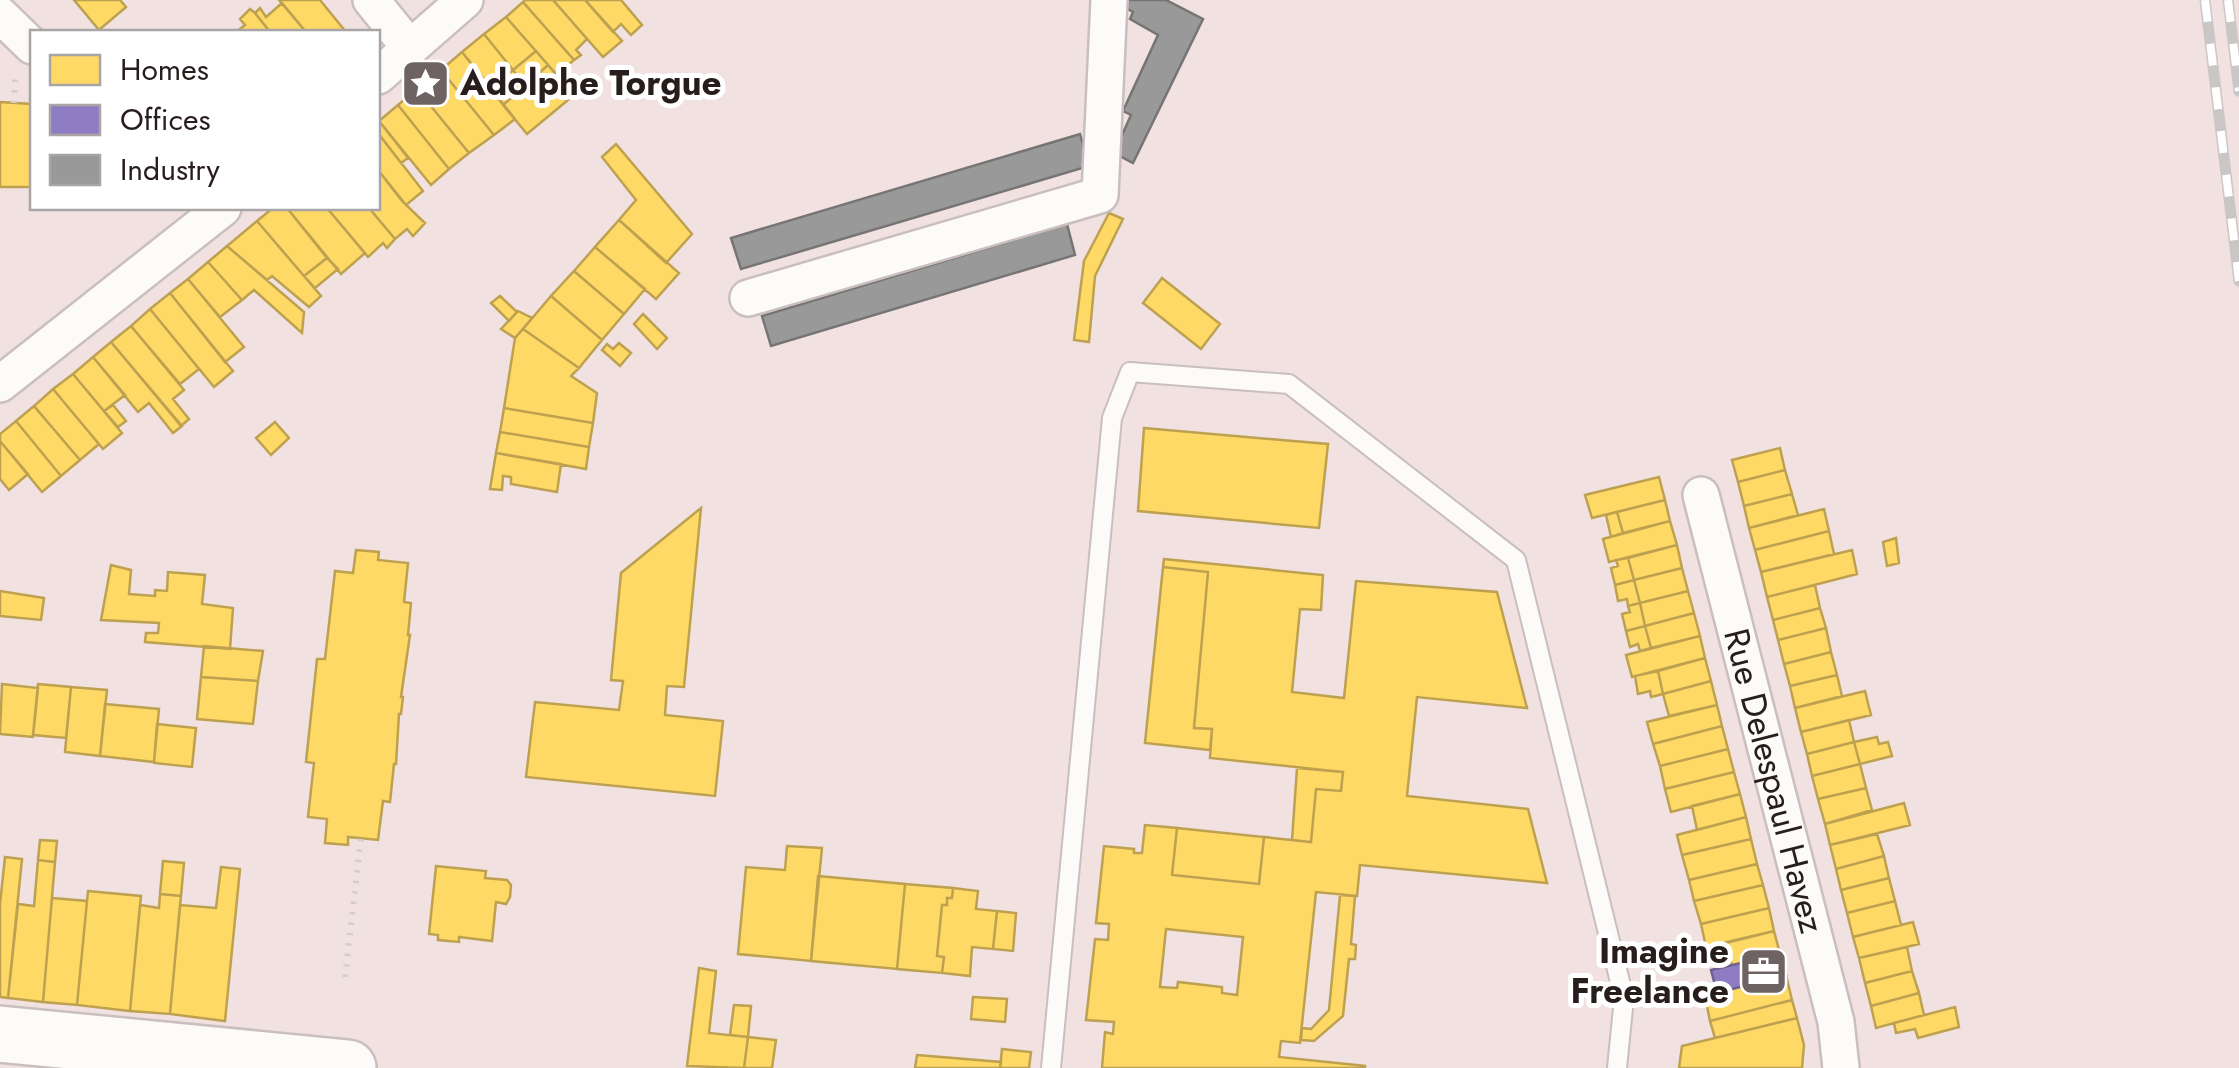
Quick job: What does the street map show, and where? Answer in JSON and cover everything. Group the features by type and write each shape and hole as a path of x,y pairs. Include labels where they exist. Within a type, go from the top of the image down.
{"main road":[{"path":"0,1034 276,1065 348,1068"}],"street":[{"path":"371,0 410,48"},
{"path":"380,74 465,0"},
{"path":"748,298 1100,195 1109,0"},
{"path":"0,15 30,44"},
{"path":"0,384 213,211"},
{"name":"Rue Delespaul Havez","path":"1701,495 1836,1022 1840,1068"}],"lane":[{"path":"1051,1068 1112,418 1130,372 1289,384 1516,560 1624,998 1617,1068"}],"path":[{"path":"14,78 14,103"},
{"path":"345,977 362,838"}],"building: Homes":[{"path":"74,0 120,0 126,7 99,30"},
{"path":"279,0 320,0 344,30 304,30"},
{"path":"525,0 553,0 587,39 576,50 581,55 574,60"},
{"path":"553,0 585,0 622,41 603,57"},
{"path":"585,0 621,0 642,25 631,35 621,24 613,32"},
{"path":"523,2 574,60 557,75 506,17"},
{"path":"282,3 304,30 268,30 255,13 260,8 266,17"},
{"path":"250,9 268,30 239,30 245,25 240,19"},
{"path":"506,17 536,51 513,70 484,34"},
{"path":"484,34 513,70 491,88 462,52"},
{"path":"536,51 548,65 525,86 513,70"},
{"path":"462,52 515,119 494,135 441,70"},
{"path":"548,65 558,77 534,98 525,86"},
{"path":"441,70 494,135 469,153 417,89"},
{"path":"513,70 525,86 503,105 491,88"},
{"path":"558,77 574,95 527,134 503,105 525,86 534,98"},
{"path":"417,89 469,153 449,169 398,105"},
{"path":"0,102 30,104 30,187 0,187"},
{"path":"398,105 449,169 431,185 380,120"},
{"path":"380,122 408,158 401,163 380,136"},
{"path":"380,136 423,191 406,205 380,172"},
{"path":"616,144 692,234 666,263 619,220 636,200 602,157"},
{"path":"380,173 425,223 413,236 407,229 395,239 371,210 380,210"},
{"path":"271,210 289,210 327,258 304,276 257,221"},
{"path":"289,210 329,210 365,253 341,274"},
{"path":"329,210 371,210 395,239 387,248 383,243 368,257"},
{"path":"1109,213 1123,219 1095,276 1089,342 1074,340 1084,261"},
{"path":"619,220 679,273 656,299 595,247"},
{"path":"257,221 321,296 309,307 272,276 267,280 227,246"},
{"path":"227,246 304,312 302,333 254,290 242,300 208,262"},
{"path":"595,247 645,289 624,314 574,271"},
{"path":"327,258 338,269 315,288 304,276"},
{"path":"208,262 242,300 220,317 188,279"},
{"path":"574,271 624,314 602,340 551,296"},
{"path":"1162,278 1220,324 1201,349 1143,303"},
{"path":"188,279 244,347 225,362 170,293"},
{"path":"170,293 233,371 214,387 150,309"},
{"path":"500,296 517,312 509,321 491,303"},
{"path":"551,296 602,340 579,368 523,329"},
{"path":"150,309 199,369 180,384 131,326"},
{"path":"518,311 532,318 515,338 501,329"},
{"path":"643,314 667,338 657,349 634,324"},
{"path":"131,326 184,390 173,399 189,419 181,426 111,342"},
{"path":"523,329 579,368 571,376 597,393 593,423 504,408 515,338"},
{"path":"111,342 182,426 173,433 149,403 138,412 93,357"},
{"path":"619,343 631,353 620,366 602,350 607,344 613,349"},
{"path":"93,357 125,395 104,411 73,374"},
{"path":"73,374 122,433 103,449 53,389"},
{"path":"53,389 99,444 80,460 34,406"},
{"path":"113,405 126,421 118,427 104,411"},
{"path":"34,406 80,460 61,476 16,421"},
{"path":"504,408 593,423 589,447 500,432"},
{"path":"16,421 61,476 42,492 0,441 0,434"},
{"path":"275,422 289,438 271,455 256,438"},
{"path":"1144,428 1328,444 1319,528 1138,511"},
{"path":"500,432 589,447 586,469 496,453"},
{"path":"0,441 28,474 9,490 0,479"},
{"path":"1780,448 1785,470 1738,482 1732,460"},
{"path":"496,453 561,464 557,492 511,484 511,477 503,476 502,490 490,489"},
{"path":"1785,470 1792,494 1744,506 1738,482"},
{"path":"1659,477 1665,500 1592,518 1585,495"},
{"path":"1792,494 1798,515 1749,528 1744,506"},
{"path":"1665,500 1670,521 1623,533 1617,512"},
{"path":"701,508 684,687 667,686 665,715 723,721 715,796 526,777 535,702 619,710 623,681 611,680 621,573"},
{"path":"1824,509 1829,531 1755,550 1749,528"},
{"path":"1617,512 1623,533 1611,537 1606,515"},
{"path":"1670,521 1677,545 1609,562 1603,539"},
{"path":"1829,531 1834,554 1761,572 1755,550"},
{"path":"1896,538 1899,563 1887,566 1883,542"},
{"path":"1677,545 1682,568 1634,580 1628,558"},
{"path":"356,550 379,552 378,560 408,563 404,602 411,603 390,802 383,801 378,840 348,837 348,845 325,843 327,819 308,817 314,763 306,762 317,659 325,659 335,571 353,573"},
{"path":"1852,550 1857,574 1767,597 1761,572"},
{"path":"1628,558 1634,580 1615,585 1611,568 1618,566 1616,560"},
{"path":"1164,559 1323,575 1321,610 1300,609 1292,692 1344,698 1356,581 1497,592 1527,708 1417,697 1407,796 1528,809 1547,883 1360,865 1357,896 1316,892 1300,1043 1281,1041 1279,1057 1365,1068 1102,1068 1105,1032 1113,1034 1114,1022 1086,1020 1095,939 1108,940 1109,924 1096,923 1104,846 1142,853 1145,825 1177,828 1172,875 1259,884 1264,837 1311,842 1316,789 1341,791 1343,772 1210,758 1212,729 1194,728 1208,572 1163,567","holes":["1166,929 1243,937 1237,995 1222,993 1222,987 1178,982 1177,988 1160,987"]},
{"path":"111,565 131,570 129,594 155,596 155,590 167,591 168,572 205,575 202,604 233,608 230,649 145,642 146,633 158,633 159,623 101,620"},
{"path":"1163,567 1208,572 1194,728 1212,729 1210,750 1145,743"},
{"path":"1682,568 1688,591 1640,603 1634,580"},
{"path":"1634,580 1640,603 1628,606 1627,599 1618,601 1615,585"},
{"path":"1815,585 1820,608 1773,620 1767,597"},
{"path":"0,591 44,598 41,620 0,616"},
{"path":"1688,591 1694,613 1645,626 1640,603"},
{"path":"1640,603 1645,626 1626,631 1622,614 1630,612 1628,606"},
{"path":"1820,608 1826,628 1778,640 1773,620"},
{"path":"1694,613 1700,636 1651,648 1645,626"},
{"path":"1645,626 1651,648 1640,651 1638,644 1630,647 1626,631"},
{"path":"1826,628 1831,652 1784,664 1778,640"},
{"path":"1700,636 1705,658 1632,677 1626,655"},
{"path":"204,646 263,651 258,681 201,677"},
{"path":"1831,652 1837,675 1790,686 1784,664"},
{"path":"1705,658 1711,681 1663,694 1658,671"},
{"path":"1658,671 1663,694 1638,694 1635,676"},
{"path":"1837,675 1842,696 1795,708 1790,686"},
{"path":"201,677 258,681 253,724 197,719"},
{"path":"1711,681 1717,705 1669,716 1663,694"},
{"path":"2,684 38,688 33,737 0,734"},
{"path":"38,684 71,687 66,738 33,735"},
{"path":"71,687 107,690 100,756 65,752"},
{"path":"1865,691 1871,715 1801,732 1795,708"},
{"path":"105,704 159,709 154,762 100,756"},
{"path":"1717,705 1722,726 1653,744 1647,722"},
{"path":"1849,720 1854,742 1807,754 1801,732"},
{"path":"157,724 196,728 192,767 154,763"},
{"path":"1722,726 1728,749 1660,766 1653,744"},
{"path":"1877,737 1879,744 1888,742 1892,756 1860,764 1854,742"},
{"path":"1854,742 1860,764 1812,776 1807,754"},
{"path":"1728,749 1734,772 1665,789 1660,766"},
{"path":"1860,764 1866,788 1818,799 1812,776"},
{"path":"1297,768 1343,772 1341,791 1316,789 1311,842 1292,840"},
{"path":"1734,772 1740,794 1671,812 1665,789"},
{"path":"1866,788 1872,810 1825,824 1818,799"},
{"path":"1740,794 1746,817 1697,830 1692,806"},
{"path":"1904,803 1910,825 1830,845 1825,824"},
{"path":"1746,817 1751,839 1682,855 1677,835"},
{"path":"1177,828 1264,837 1259,884 1172,875"},
{"path":"1877,834 1884,856 1836,869 1830,845"},
{"path":"1751,839 1757,864 1689,880 1682,855"},
{"path":"40,840 57,841 55,862 38,860"},
{"path":"787,846 822,848 811,961 738,954 746,867 785,870"},
{"path":"1884,856 1889,878 1841,890 1836,869"},
{"path":"5,857 22,859 8,998 0,997 0,904"},
{"path":"38,860 55,862 43,1002 8,998 18,904 34,906"},
{"path":"163,861 184,863 181,896 160,894"},
{"path":"1757,864 1763,885 1694,901 1689,880"},
{"path":"436,866 486,871 485,878 507,880 511,885 506,904 496,902 492,941 459,937 459,942 438,940 438,935 429,934"},
{"path":"221,867 240,869 225,1021 170,1014 180,905 216,908"},
{"path":"818,876 905,884 897,969 811,961"},
{"path":"1889,878 1895,901 1847,913 1841,890"},
{"path":"905,884 953,888 952,898 942,905 937,956 944,957 942,973 897,969"},
{"path":"1763,885 1769,908 1701,924 1694,901"},
{"path":"953,888 978,891 976,909 997,911 993,949 972,947 970,976 942,973 944,957 937,956 942,905 952,898"},
{"path":"88,891 141,896 130,1011 77,1005"},
{"path":"160,894 181,896 170,1014 130,1011 140,905 159,908"},
{"path":"1340,895 1355,896 1351,944 1356,945 1355,959 1349,959 1343,1016 1314,1041 1301,1040 1302,1028 1311,1029 1329,1010"},
{"path":"52,898 87,901 77,1005 43,1002"},
{"path":"1895,901 1901,925 1853,937 1847,913"},
{"path":"1769,908 1774,931 1706,947 1701,924"},
{"path":"997,911 1016,913 1013,951 993,949"},
{"path":"1913,922 1919,944 1859,958 1853,937"},
{"path":"1774,931 1780,954 1732,966 1726,943"},
{"path":"1907,947 1912,971 1865,983 1859,958"},
{"path":"699,968 716,971 709,1033 748,1037 744,1068 687,1066"},
{"path":"1912,971 1919,993 1871,1006 1865,983"},
{"path":"1786,975 1792,1000 1710,1021 1705,996"},
{"path":"1919,993 1924,1015 1876,1028 1871,1006"},
{"path":"973,997 1007,999 1005,1022 971,1019"},
{"path":"1792,1000 1797,1018 1715,1038 1710,1021"},
{"path":"734,1005 751,1006 748,1037 730,1035"},
{"path":"1955,1007 1959,1027 1918,1038 1915,1029 1896,1033 1894,1023"},
{"path":"1797,1018 1804,1045 1802,1068 1679,1068 1682,1046"},
{"path":"748,1037 776,1040 772,1068 744,1068"},
{"path":"1002,1049 1031,1052 1029,1068 1000,1068"},
{"path":"917,1055 1001,1062 1000,1068 915,1068"}],"building: Offices":[{"path":"1780,954 1786,975 1717,993 1711,970"}],"building: Industry":[{"path":"1122,0 1166,0 1203,19 1133,163 1114,153 1131,115 1123,111 1158,35 1130,19 1133,12 1120,5"},
{"path":"1080,134 1089,166 741,269 731,238"},
{"path":"1067,224 1075,255 771,346 762,316"}],"railway":[{"path":"2205,0 2239,281"},
{"path":"2228,0 2239,91"}],"place":[{"name":"Adolphe Torgue","path":"425,83"},
{"name":"Imagine Freelance","path":"1764,971"}]}
